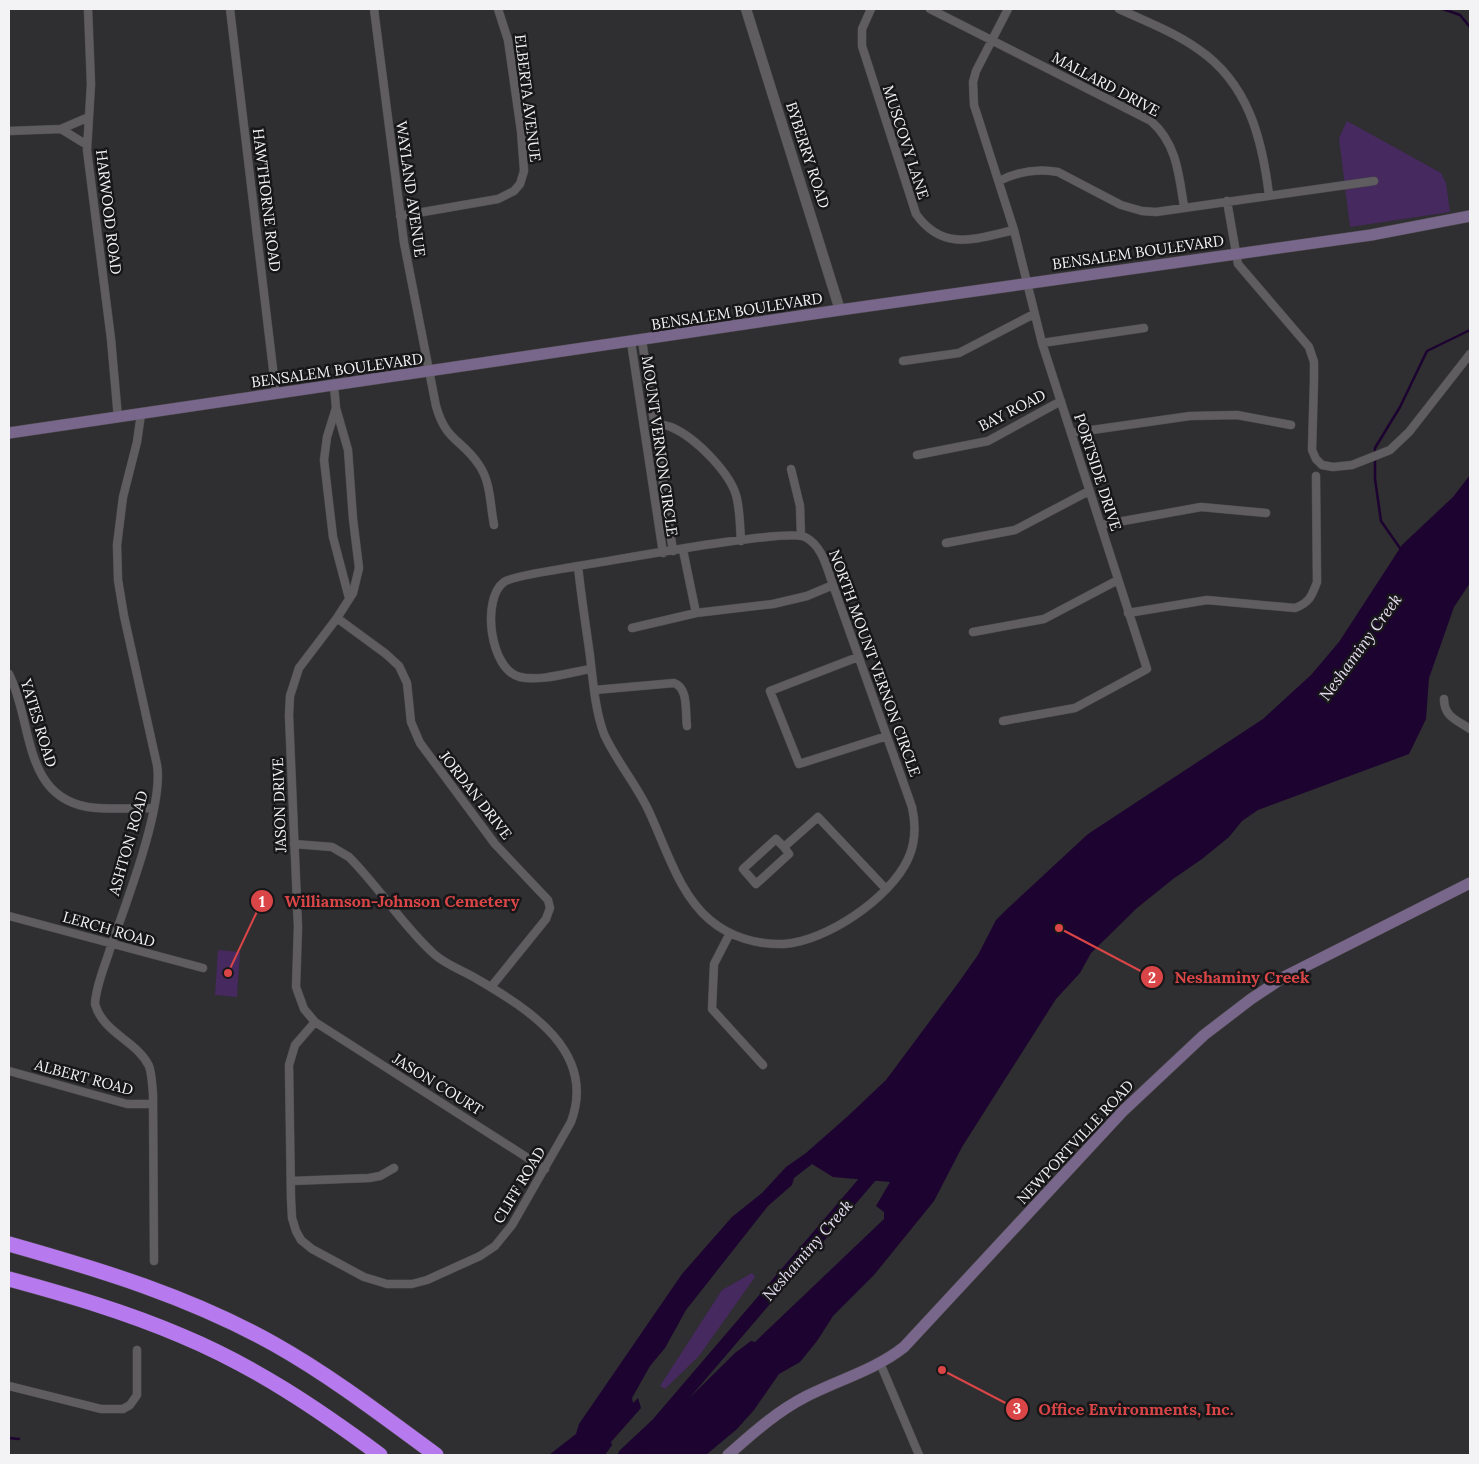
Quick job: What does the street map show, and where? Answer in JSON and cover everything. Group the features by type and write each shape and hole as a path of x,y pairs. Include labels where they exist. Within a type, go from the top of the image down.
{"highway":[{"path":"9,1244 118,1275 171,1295 231,1322 322,1372 436,1455"},
{"path":"9,1279 107,1307 208,1348 304,1400 380,1455"}],"main road":[{"name":"BENSALEM BOULEVARD","path":"9,433 1026,283 1371,236 1470,216"},
{"name":"NEWPORTVILLE ROAD","path":"728,1455 792,1404 880,1363 912,1340 1166,1068 1251,999 1284,977 1470,883"}],"street":[{"name":"HARWOOD ROAD","path":"88,9 91,63 86,145 112,339 118,418"},
{"name":"HAWTHORNE ROAD","path":"230,9 276,394"},
{"name":"WAYLAND AVENUE","path":"374,9 400,216 436,406 444,428 475,460 485,476 494,525"},
{"name":"ELBERTA AVENUE","path":"400,216 498,199 514,191 520,184 524,171 521,132 508,40 498,9"},
{"name":"BYBERRY ROAD","path":"746,9 840,310"},
{"name":"MUSCOVY LANE","path":"871,9 862,29 862,46 916,214 927,228 950,239 967,240 1014,230"},
{"name":"MALLARD DRIVE","path":"930,9 1151,121 1166,137 1174,152 1184,208"},
{"path":"1008,9 976,71 972,94 1014,230 1026,283"},
{"path":"1119,9 1191,44 1210,58 1229,77 1239,91 1255,122 1261,144 1269,195"},
{"path":"9,131 61,129 89,117"},
{"path":"61,129 86,145"},
{"path":"999,181 1018,173 1048,170 1058,172 1129,208 1156,212 1374,181"},
{"path":"1227,201 1238,264 1309,347 1314,362 1311,440 1316,459 1322,465 1332,467 1369,460 1390,450 1409,432 1470,354"},
{"name":"PORTSIDE DRIVE","path":"1002,721 1075,708 1146,669 1042,343 1026,283"},
{"path":"903,362 959,352 1034,314"},
{"path":"1042,343 1144,328"},
{"name":"MOUNT VERNON CIRCLE","path":"637,341 653,423 673,551"},
{"name":"MOUNT VERNON CIRCLE","path":"637,341 663,553"},
{"name":"JASON DRIVE","path":"315,1022 304,1009 296,987 298,928 290,696 298,668 337,618 353,593 358,578 359,558 353,519 348,450 336,408 334,386"},
{"name":"BAY ROAD","path":"918,455 988,441 1061,401"},
{"name":"JASON DRIVE","path":"336,408 327,437 324,460 333,537 349,598"},
{"name":"ASHTON ROAD","path":"141,414 137,442 123,497 116,545 118,580 124,616 159,773 154,808 96,996 96,1008 105,1022 139,1053 148,1065 153,1104 154,1261"},
{"path":"1071,433 1190,416 1237,415 1291,425"},
{"path":"653,423 672,427 686,437 711,457 732,483 737,498 741,541"},
{"path":"591,669 530,678 512,674 500,661 492,616 492,598 498,587 507,580 578,566 781,535 801,536 800,506 791,470"},
{"path":"1128,612 1207,600 1295,608 1306,604 1312,596 1317,582 1316,476"},
{"path":"946,543 1015,530 1089,490"},
{"path":"1101,525 1201,507 1266,513"},
{"name":"NORTH MOUNT VERNON CIRCLE","path":"578,566 591,669 603,732 612,751 647,805 689,898 710,920 730,933 760,943 792,943 833,928 853,916 885,888 906,863 915,832 912,808 833,586 818,548 814,542 801,536"},
{"path":"683,550 696,613"},
{"path":"973,632 1044,619 1118,580"},
{"path":"632,628 696,613 773,604 807,596 833,586"},
{"name":"JORDAN DRIVE","path":"337,618 386,654 399,666 407,683 411,722 420,743 495,844 542,893 550,904 550,912 546,919 491,987"},
{"path":"858,657 770,691 798,764 887,736"},
{"name":"YATES ROAD","path":"9,674 18,697 37,769 50,788 66,800 87,807 154,808"},
{"path":"595,690 678,684 684,691 687,726"},
{"path":"1444,699 1445,710 1450,718 1470,729"},
{"path":"784,847 818,817 885,888"},
{"path":"776,839 784,847 789,854 756,884 743,869 776,839"},
{"name":"CLIFF ROAD","path":"294,844 324,845 341,851 358,866 434,953 514,1000 548,1030 566,1050 575,1071 578,1091 576,1110 545,1169 512,1225 488,1251 427,1280 400,1285 364,1277 306,1244 294,1225 291,1181 289,1059 295,1046 315,1022"},
{"name":"LERCH ROAD","path":"9,916 203,968"},
{"path":"730,933 714,964 711,1004 715,1014 763,1065"},
{"name":"JASON COURT","path":"315,1022 545,1169"},
{"name":"ALBERT ROAD","path":"9,1071 127,1104 153,1104"},
{"path":"291,1181 370,1178 380,1176 394,1168"},
{"path":"9,1386 101,1410 122,1409 130,1405 136,1395 137,1350"},
{"path":"880,1363 919,1455"}],"shaded area":[{"path":"1347,121 1441,173 1446,183 1450,212 1350,227 1339,138"},
{"path":"218,950 240,952 237,997 215,995"},
{"path":"752,1273 755,1277 699,1356 665,1389 660,1386 722,1290"}],"water":[{"path":"1470,475 1470,583 1454,607 1429,678 1426,719 1409,754 1258,810 1242,821 1229,837 1202,859 1137,908 1091,953 1080,973 1056,999 962,1147 934,1201 874,1275 833,1316 817,1341 800,1362 779,1374 754,1410 737,1429 706,1455 616,1455 649,1437 735,1353 751,1341 755,1342 884,1219 884,1212 876,1206 890,1182 833,1177 812,1164 794,1178 792,1185 768,1206 686,1310 665,1348 650,1366 632,1398 633,1403 638,1398 641,1408 611,1442 612,1445 605,1455 549,1455 576,1434 579,1424 682,1274 732,1217 762,1193 786,1167 806,1153 886,1080 978,955 996,920 1088,834 1263,719 1311,675 1339,642 1402,545 1453,497"}],"waterway":[{"path":"1443,9 1460,15 1470,27"},
{"path":"1402,551 1381,521 1375,479 1375,448 1400,407 1427,351 1470,330"},
{"name":"Neshaminy Creek","path":"625,1455 658,1424 878,1167"},
{"path":"9,1438 19,1439"}],"place":[{"name":"Neshaminy Creek","path":"1059,928"},
{"name":"Williamson-Johnson Cemetery","path":"228,973"},
{"name":"Office Environments, Inc.","path":"942,1370"}]}
